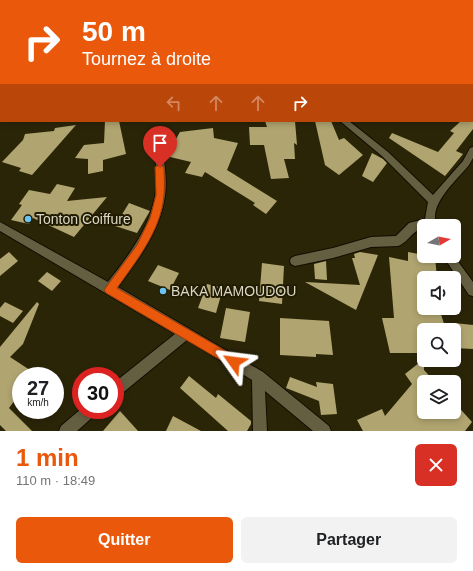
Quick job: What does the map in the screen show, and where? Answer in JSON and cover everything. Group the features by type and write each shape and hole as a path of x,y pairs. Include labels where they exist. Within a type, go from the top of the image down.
{"street":[{"path":"345,122 385,154 433,201"},
{"path":"431,219 433,201 466,163 473,150"},
{"path":"109,290 140,248 155,219 160,195 159,153"},
{"path":"0,226 186,333 258,377 324,431"},
{"path":"295,261 333,253 371,242 398,241 413,226 417,226"},
{"path":"453,263 473,291"},
{"path":"124,383 186,333"},
{"path":"258,377 260,431"},
{"path":"66,431 80,419"}],"building":[{"path":"105,122 119,122 126,154 103,160 103,171 88,174 88,159 75,158 84,145 104,143"},
{"path":"265,122 295,122 297,145 294,143 295,159 284,159 289,178 271,179 264,145 250,145 249,127 267,127"},
{"path":"315,122 331,122 339,140 344,138 363,155 339,175 325,165"},
{"path":"460,122 473,122 473,129 456,151 463,154 445,176 389,138 392,133 438,152 454,133 450,131"},
{"path":"76,125 32,175 19,171 21,168 2,162 23,140 25,134 54,131 55,128"},
{"path":"213,128 214,138 238,143 227,170 277,201 266,214 253,205 255,203 205,172 202,177 185,173 191,162 166,156 180,132"},
{"path":"372,153 387,163 373,182 362,176"},
{"path":"57,184 75,188 67,201 107,197 74,237 33,218 29,224 11,220 22,205 19,204 29,190 50,194"},
{"path":"129,203 150,211 137,233 115,226"},
{"path":"9,252 18,261 0,276 0,259"},
{"path":"360,252 378,255 356,310 305,282 360,285 352,258 355,258 354,254"},
{"path":"408,252 417,254 417,263 436,263 436,271 417,271 417,315 441,315 444,323 417,323 417,353 390,353 382,318 394,318 389,257 408,261"},
{"path":"326,261 327,280 315,279 314,264"},
{"path":"262,263 284,266 282,304 259,301"},
{"path":"158,265 179,273 170,290 148,281"},
{"path":"47,272 61,281 52,291 38,281"},
{"path":"207,284 223,288 216,313 198,308"},
{"path":"5,302 23,311 13,323 0,316 0,308"},
{"path":"37,302 39,304 23,344 10,357 25,367 12,367 12,404 9,408 12,411 12,419 20,419 32,431 6,431 0,425 0,347"},
{"path":"226,308 250,312 245,342 220,338"},
{"path":"280,318 329,321 333,355 316,354 316,357 280,355"},
{"path":"461,324 473,325 473,349 461,348"},
{"path":"417,365 417,367 424,367 424,370 429,375 417,375 417,419 461,419 461,410 472,422 465,431 363,431 357,420 382,409 385,416 412,384 405,374"},
{"path":"189,376 216,398 218,394 251,421 247,431 228,431 180,388"},
{"path":"290,377 317,387 316,382 333,384 337,414 321,415 319,401 286,388"},
{"path":"124,415 138,431 103,431 113,419 124,419"},
{"path":"173,416 201,431 166,431"}],"place":[{"name":"Tonton Coiffure","path":"28,219"},
{"name":"BAKA MAMOUDOU","path":"163,291"}],"route":[{"path":"160,167 160,195 155,219 140,248 109,290 234,362"}]}
